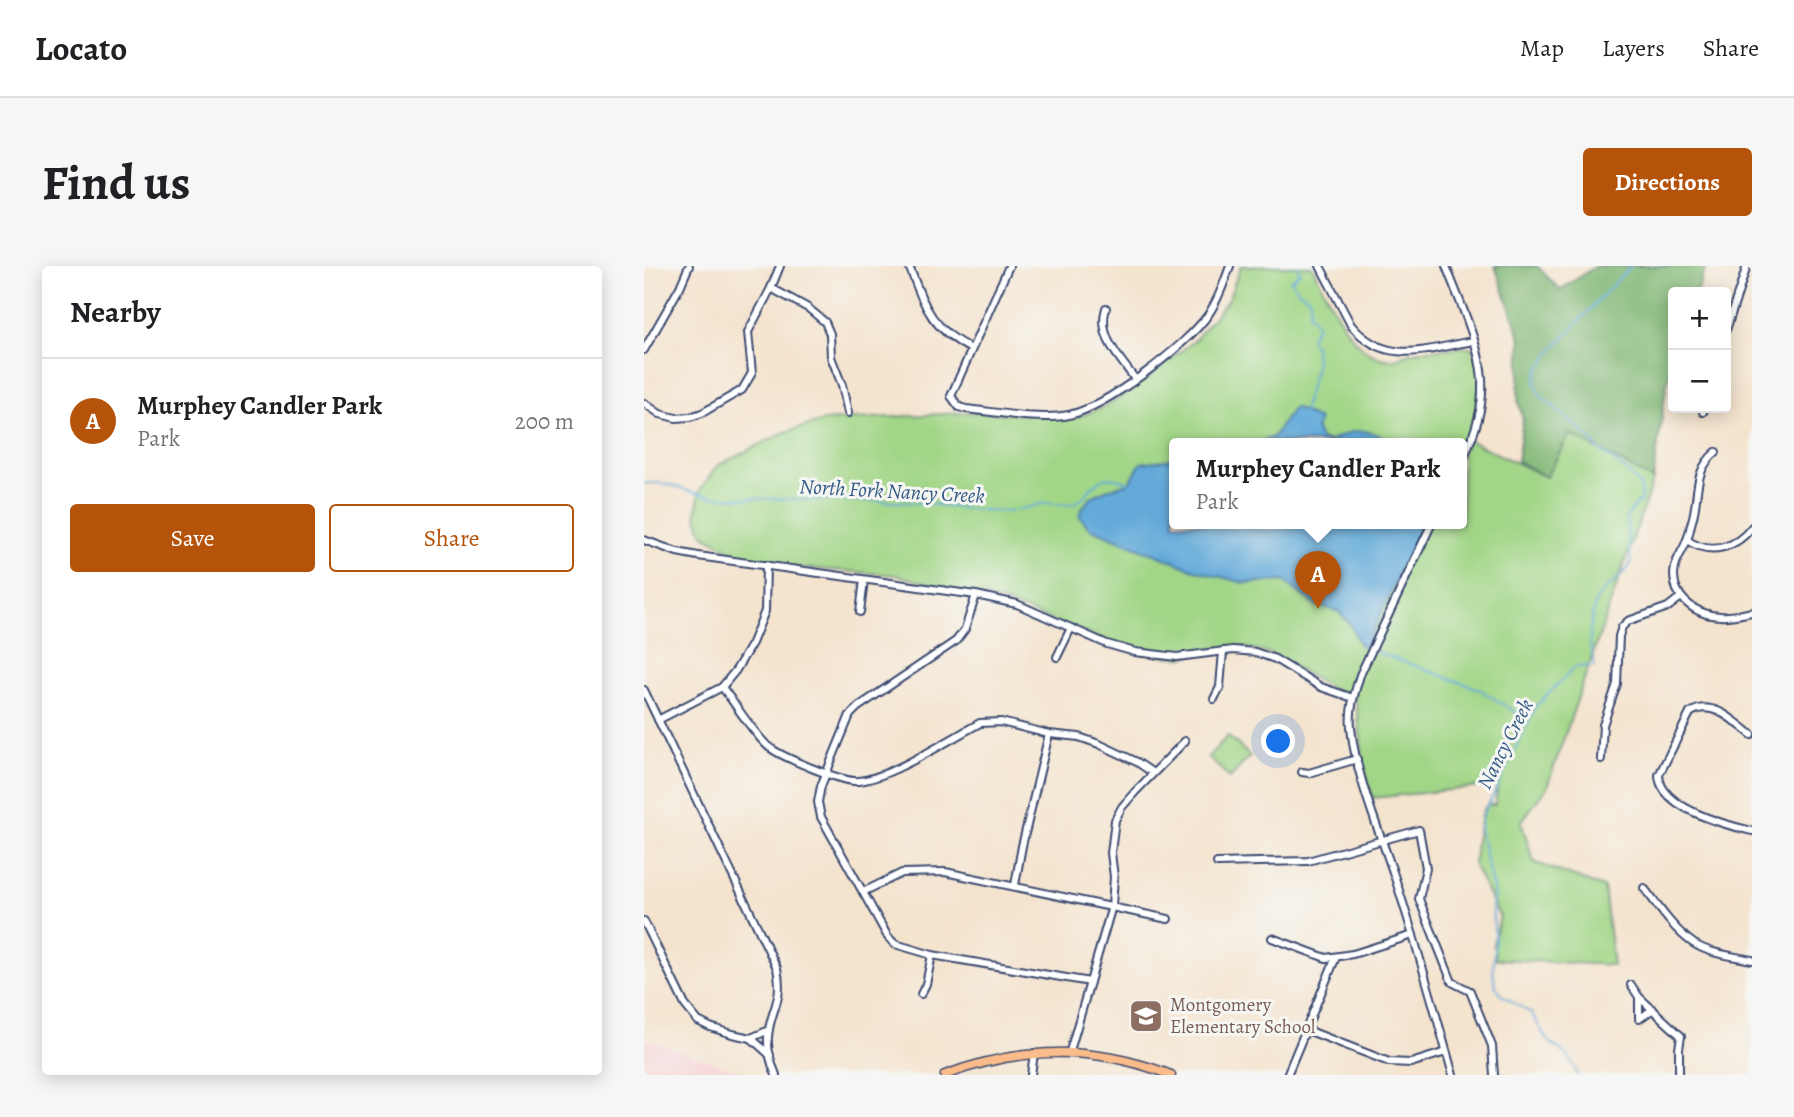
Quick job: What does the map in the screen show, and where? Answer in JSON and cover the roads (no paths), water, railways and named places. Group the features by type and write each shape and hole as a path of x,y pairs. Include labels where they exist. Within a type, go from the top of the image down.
{"main road":[{"path":"944,1075 972,1065 1034,1053 1070,1051 1116,1058 1171,1075"}],"street":[{"path":"644,350 680,287 688,266"},
{"path":"644,403 660,414 677,418 690,417 742,390 752,373 748,332 780,266"},
{"path":"909,266 927,312 935,323 943,332 971,349"},
{"path":"1009,266 951,396 959,407 1022,414 1069,415 1088,408 1135,379 1198,328 1218,299 1230,266"},
{"path":"1320,266 1352,325 1358,333 1381,349 1399,353 1473,341"},
{"path":"1446,266 1480,366 1482,393 1474,434 1467,449"},
{"path":"1731,315 1747,266"},
{"path":"771,288 808,308 825,321 830,334 831,357 842,385 848,413"},
{"path":"1106,308 1103,316 1104,335 1135,379"},
{"path":"1716,452 1700,470 1687,540 1675,569 1677,589 1690,606 1713,615 1728,616 1752,612"},
{"path":"1687,540 1704,549 1721,549 1743,538 1752,527"},
{"path":"1429,529 1369,656 1353,698 1351,729 1357,759 1413,935 1452,1075"},
{"path":"644,540 687,554 976,595 1017,604 1118,648 1152,655 1177,657 1223,651 1248,651 1269,657 1321,687 1353,698"},
{"path":"658,720 722,688 742,661 765,611 766,565"},
{"path":"860,612 864,580"},
{"path":"976,595 970,620 956,641 850,715 821,786 818,802 821,817 887,937 895,944 932,954 1090,982"},
{"path":"1601,759 1603,725 1617,684 1619,636 1622,627 1637,617 1668,607 1681,597"},
{"path":"1057,657 1070,628"},
{"path":"1214,699 1220,687 1223,651"},
{"path":"722,688 768,746 827,774 858,782 881,775 980,723 1001,722 1049,734 1079,737 1137,762 1153,773"},
{"path":"644,690 772,955 780,989 769,1030 770,1055 776,1075"},
{"path":"1752,735 1714,709 1698,708 1690,713 1659,775 1659,782 1670,797 1690,810 1716,822 1752,831"},
{"path":"1015,885 1049,734"},
{"path":"1070,1051 1112,906 1114,877 1111,853 1115,820 1122,807 1185,741"},
{"path":"1302,772 1309,774 1357,759"},
{"path":"1217,863 1296,863 1419,830 1426,868 1419,900 1452,982 1470,991 1492,1046 1494,1075"},
{"path":"863,892 891,876 915,871 961,873 1168,919"},
{"path":"1644,888 1675,927 1694,944 1752,961"},
{"path":"644,921 693,1016 709,1027 751,1038 770,1055"},
{"path":"1272,938 1326,958 1353,954 1413,935"},
{"path":"920,994 926,984 932,954"},
{"path":"1287,1075 1336,957"},
{"path":"1631,985 1639,997 1682,1036 1679,1075"},
{"path":"1639,997 1639,1019 1653,1009"},
{"path":"751,1038 769,1030"},
{"path":"1307,1030 1389,1062 1411,1063 1446,1052"},
{"path":"1031,1075 1034,1053"}],"water":[{"path":"1294,407 1319,420 1316,429 1320,438 1270,438"},
{"path":"1356,431 1384,438 1337,438"},
{"path":"1169,460 1169,529 1420,529 1366,646 1360,645 1351,625 1338,611 1315,605 1284,581 1244,583 1192,569 1089,528 1079,515 1087,502 1106,490 1129,483 1141,463"}],"waterway":[{"path":"1297,266 1300,272 1291,281 1310,299 1310,314 1317,325 1310,338 1315,347 1316,366 1303,412"},
{"name":"Nancy Creek","path":"1577,1075 1568,1056 1547,1040 1531,1013 1503,996 1495,985 1492,907 1494,894 1479,829 1483,813 1535,707 1575,667 1594,666 1590,638 1597,600 1631,564 1626,517 1641,499 1641,486 1540,395 1535,382 1538,370 1555,347 1631,266"},
{"name":"North Fork Nancy Creek","path":"644,484 663,484 717,497 919,503 1009,511 1045,503 1071,504 1100,480 1107,478 1129,483"},
{"name":"North Fork Nancy Creek","path":"1366,646 1479,689 1529,721"}],"place":[{"name":"Murphey Candler Park","path":"1318,609"},
{"name":"Montgomery Elementary School","path":"1146,1016"}]}
